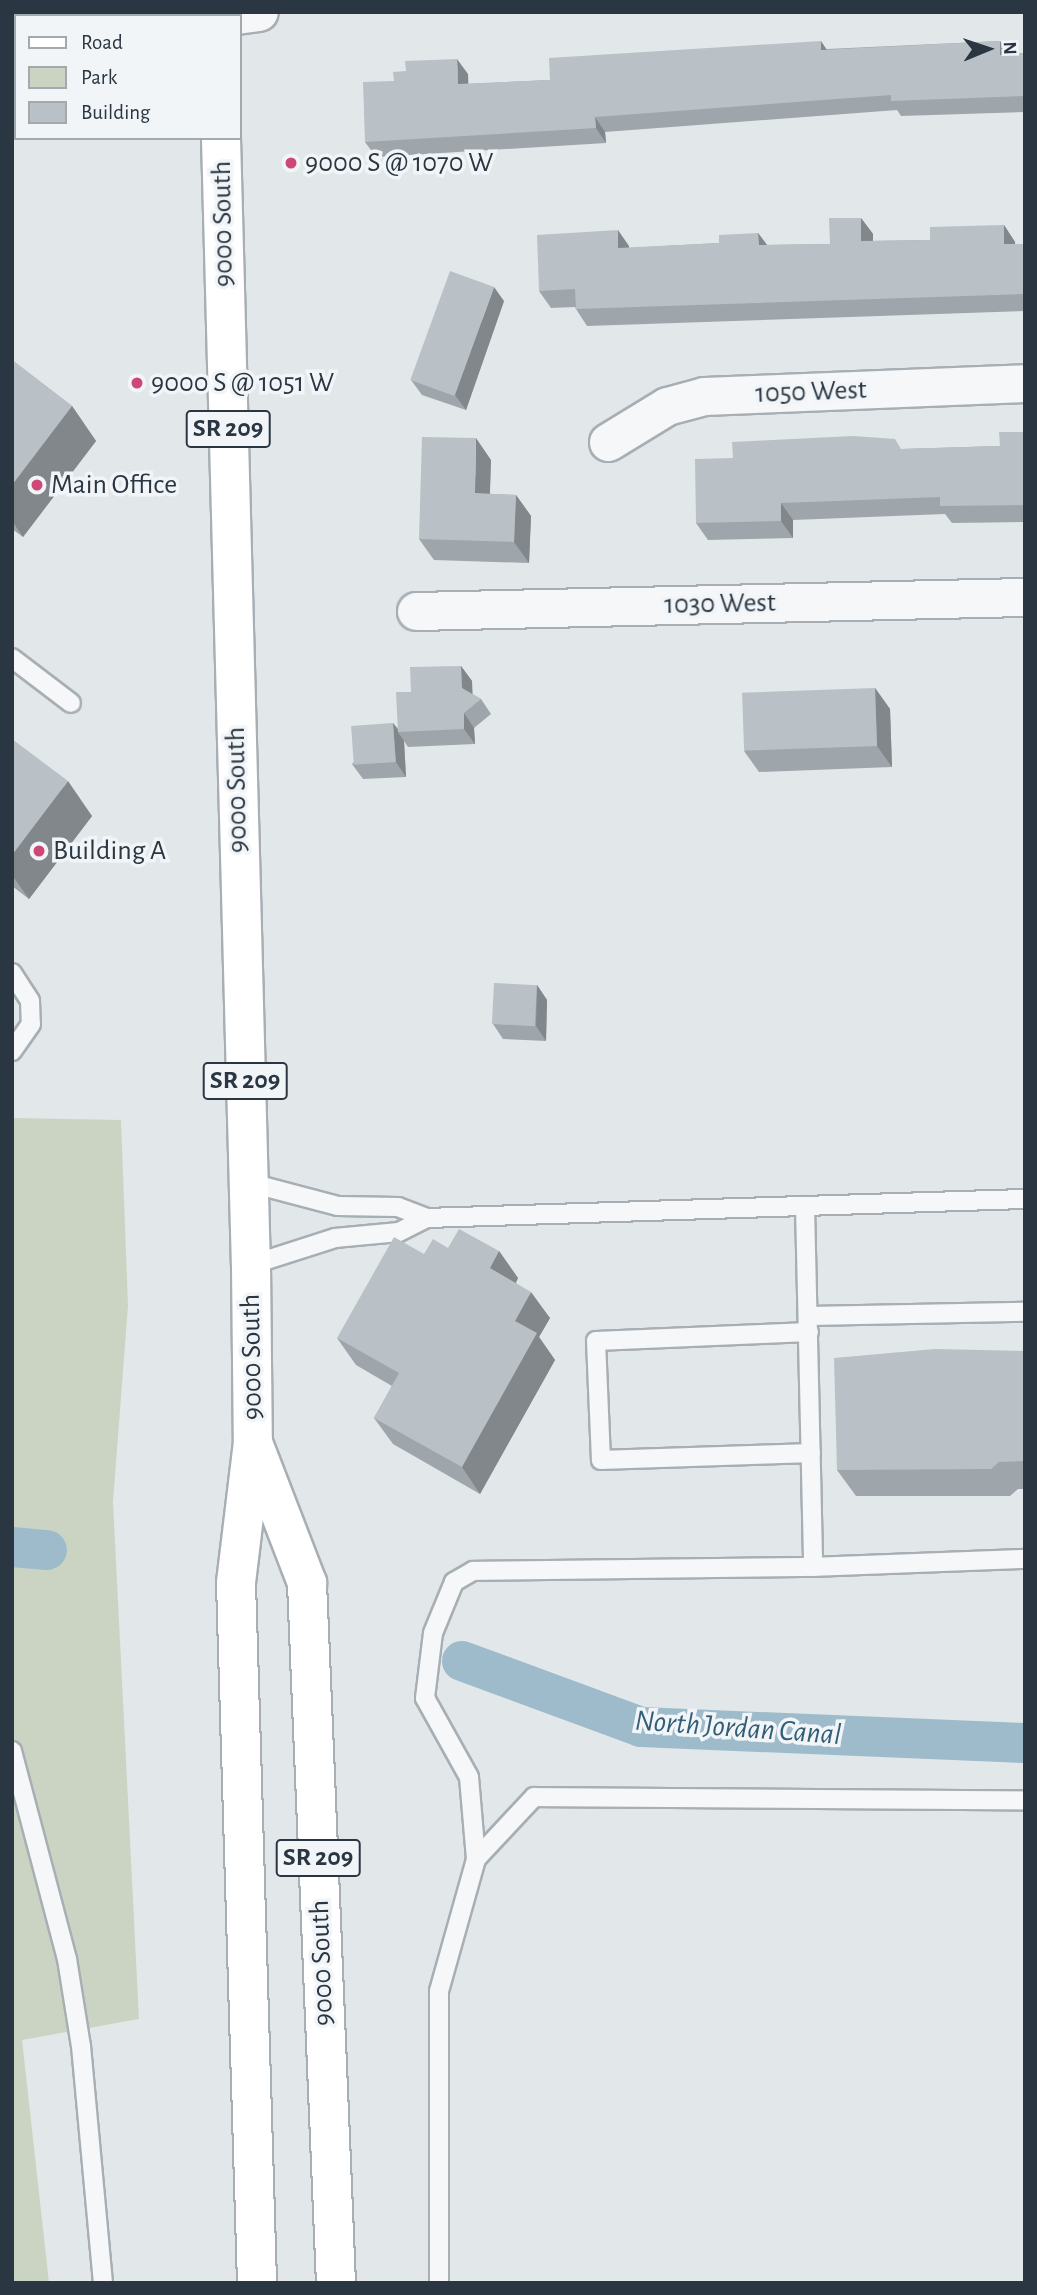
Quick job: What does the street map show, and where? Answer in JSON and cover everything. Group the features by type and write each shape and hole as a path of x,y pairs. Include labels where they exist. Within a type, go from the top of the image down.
{"main road":[{"name":"9000 South","path":"221,140 251,1265 253,1442 236,1583 257,2283"},
{"name":"9000 South","path":"253,1442 307,1583 336,2283"}],"street":[{"name":"1050 West","path":"608,442 667,405 704,396 1025,383"},
{"name":"1030 West","path":"416,611 1025,597"}],"lane":[{"path":"12,658 71,703"},
{"path":"12,972 30,1001 32,1024 12,1051"},
{"path":"247,1182 338,1206 398,1207 426,1218 1025,1199"},
{"path":"805,1206 813,1567"},
{"path":"251,1265 335,1238 399,1232 426,1218"},
{"path":"811,1453 601,1460 596,1341 809,1324 1025,1312"},
{"path":"439,2283 439,1991 476,1859 469,1777 425,1698 433,1633 454,1582 473,1571 813,1567 1025,1559"},
{"path":"12,1751 67,1959 81,2046 103,2283"},
{"path":"476,1859 534,1797 1025,1800"}],"green space":[{"path":"12,1118 121,1120 128,1306 113,1502 139,2019 22,2040 49,2283 12,2283"}],"building":[{"path":"821,41 821,50 1000,41 1000,55 1025,53 1025,103 1024,96 891,101 891,95 595,117 596,128 365,142 363,82 394,81 393,72 406,71 405,61 457,59 458,84 550,80 549,58"},
{"path":"829,218 861,218 861,241 930,240 930,227 1004,225 1004,244 1025,244 1025,294 576,309 575,289 539,291 537,235 618,230 618,248 719,243 719,235 758,233 759,245 830,244"},
{"path":"450,271 494,287 454,396 410,380"},
{"path":"12,360 72,406 12,485"},
{"path":"999,432 1025,432 1025,505 940,506 940,497 781,503 781,521 696,523 695,459 733,458 732,442 853,436 895,439 901,449 1000,446"},
{"path":"422,437 476,438 475,493 516,495 514,542 419,539"},
{"path":"461,666 462,688 481,699 464,713 464,729 398,732 396,692 411,692 410,667"},
{"path":"875,688 877,746 744,751 742,693"},
{"path":"393,723 396,762 354,765 351,726"},
{"path":"12,739 68,781 12,855"},
{"path":"494,983 537,985 535,1026 492,1024"},
{"path":"459,1229 499,1251 490,1268 531,1292 515,1321 537,1333 462,1467 374,1418 399,1373 337,1338 394,1237 424,1254 433,1239 448,1248"},
{"path":"935,1349 1025,1351 1025,1461 999,1462 991,1469 837,1470 834,1358"}],"waterway":[{"name":"North Jordan Canal","path":"12,1547 47,1550"},
{"name":"North Jordan Canal","path":"462,1661 641,1727 1025,1743"}],"place":[{"name":"9000 S @ 1070 W","path":"291,163"},
{"name":"9000 S @ 1051 W","path":"137,383"},
{"name":"Main Office","path":"37,485"},
{"name":"Building A","path":"39,851"}]}
